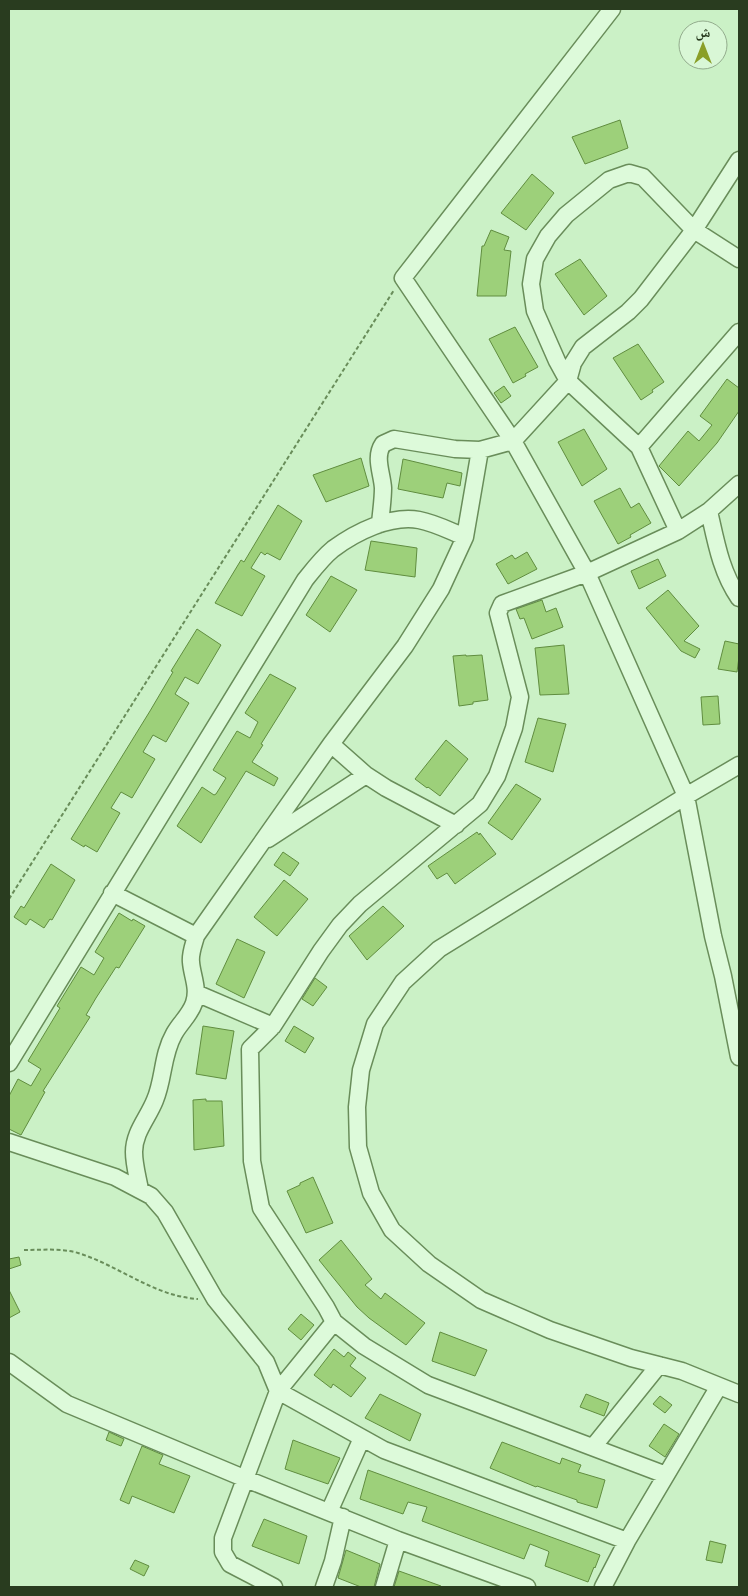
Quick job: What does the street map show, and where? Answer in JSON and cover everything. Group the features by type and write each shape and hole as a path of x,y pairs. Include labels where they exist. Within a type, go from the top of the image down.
{"street":[{"path":"612,9 402,278 513,441 587,573 686,796 739,1057"},
{"path":"380,524 383,487 378,452 383,444 394,439 456,449 480,450 513,441 568,381 573,363 583,347 628,312 640,299 694,230 739,160"},
{"path":"678,531 639,447 568,381 557,361 535,311 531,284 535,259 548,236 566,215 609,180 629,173 643,178 652,185 694,230 739,259"},
{"path":"639,447 739,332"},
{"path":"140,1190 134,1153 136,1141 139,1131 155,1101 169,1046 174,1034 191,1011 196,993 191,955 196,936 331,744 405,646 441,589 465,538 480,450"},
{"path":"666,1475 428,1385 364,1346 334,1322 261,1208 252,1161 250,1049 273,1026 340,925 360,904 480,804 497,776 514,728 520,698 499,618 499,608 502,604 587,573 678,531 709,511 739,484"},
{"path":"709,511 720,559 730,585 739,598"},
{"path":"9,1063 304,580 332,550 354,536 380,524 403,519 417,520 432,523 465,538"},
{"path":"331,744 366,775 386,788 456,825"},
{"path":"739,765 439,948 403,982 375,1024 361,1070 357,1107 358,1147 371,1193 392,1230 429,1264 482,1300 550,1330 631,1358 682,1371 739,1394"},
{"path":"260,845 366,775"},
{"path":"112,893 196,936"},
{"path":"196,993 273,1026"},
{"path":"9,1142 115,1176 151,1196 165,1212 215,1299 266,1362 278,1391 384,1450 627,1541"},
{"path":"274,1587 230,1564 223,1552 223,1538 278,1391 334,1322"},
{"path":"9,1362 67,1404 398,1540 527,1587"},
{"path":"592,1447 659,1365"},
{"path":"603,1587 627,1541 719,1386"},
{"path":"324,1587 333,1561 336,1515 362,1438"},
{"path":"384,1587 398,1540"}],"path":[{"path":"9,899 402,278"},
{"path":"24,1250 60,1250 77,1253 96,1260 143,1284 179,1297 215,1299"}],"building":[{"path":"620,120 628,148 585,164 572,137"},
{"path":"532,174 554,193 526,230 501,213"},
{"path":"491,230 509,237 504,250 511,251 506,296 477,296 482,246 484,246"},
{"path":"580,259 607,296 584,315 555,274"},
{"path":"515,327 538,367 513,383 489,339"},
{"path":"638,344 664,382 641,400 613,358"},
{"path":"727,379 739,388 739,411 717,443 679,486 659,466 688,431 699,441 712,425 700,416"},
{"path":"504,386 511,396 501,403 494,393"},
{"path":"584,429 607,469 582,486 558,442"},
{"path":"361,458 369,486 326,502 313,475"},
{"path":"403,459 462,473 460,486 447,483 443,498 398,489"},
{"path":"620,488 631,508 639,503 651,523 618,544 594,501"},
{"path":"278,505 302,521 280,560 261,552 251,568 265,576 242,616 215,603 241,560 244,562"},
{"path":"371,541 417,548 415,577 365,570"},
{"path":"527,552 537,569 508,584 496,564 512,555 515,559"},
{"path":"658,559 666,576 639,589 631,571"},
{"path":"331,576 357,590 330,632 306,615"},
{"path":"668,590 699,626 684,641 700,649 695,658 681,651 646,608"},
{"path":"542,600 546,612 556,608 563,627 532,639 524,618 520,619 516,609"},
{"path":"197,629 221,645 198,684 185,677 175,694 189,703 166,742 153,735 143,752 155,759 132,798 121,792 111,808 120,813 97,852 85,845 84,847 71,839 150,711 173,672 171,671"},
{"path":"725,641 739,644 737,672 718,669"},
{"path":"564,645 569,694 540,695 535,648"},
{"path":"482,655 488,700 459,706 453,656"},
{"path":"270,674 296,688 252,762 278,778 274,786 246,771 201,843 177,826 202,787 214,795 226,778 213,770 237,731 250,738 258,722 245,713"},
{"path":"718,696 720,724 703,725 701,697"},
{"path":"538,718 566,724 553,772 525,762"},
{"path":"446,740 468,759 440,796 415,779"},
{"path":"516,784 541,799 512,840 488,823"},
{"path":"477,832 479,835 480,833 496,854 455,884 447,873 437,879 428,866"},
{"path":"283,852 299,863 290,876 274,865"},
{"path":"51,864 75,880 52,920 50,919 44,928 30,919 26,925 14,917 21,906 24,908"},
{"path":"284,880 308,899 277,936 254,917"},
{"path":"383,906 404,926 367,960 349,936"},
{"path":"119,913 145,926 119,968 116,967 96,998 86,1015 90,1017 43,1091 45,1092 21,1135 9,1129 9,1096 18,1079 31,1086 41,1069 28,1061 60,1008 57,1006 81,967 94,975 104,958 95,952"},
{"path":"237,939 265,952 244,998 216,984"},
{"path":"315,978 327,987 313,1006 302,999"},
{"path":"203,1026 234,1031 226,1079 196,1074"},
{"path":"294,1026 314,1038 305,1053 285,1041"},
{"path":"206,1099 206,1101 222,1101 224,1146 194,1150 193,1100"},
{"path":"313,1177 333,1223 306,1233 287,1191"},
{"path":"341,1240 372,1279 365,1285 381,1299 385,1293 425,1323 406,1345 357,1307 319,1260"},
{"path":"19,1257 21,1265 9,1269 9,1259"},
{"path":"9,1290 20,1312 9,1318"},
{"path":"301,1314 314,1325 301,1340 288,1329"},
{"path":"440,1332 487,1350 475,1376 432,1361"},
{"path":"334,1349 344,1357 348,1352 356,1358 350,1366 366,1378 351,1397 333,1384 331,1388 314,1375"},
{"path":"380,1394 421,1414 410,1441 365,1418"},
{"path":"586,1394 609,1403 604,1416 580,1407"},
{"path":"660,1396 672,1405 665,1413 653,1404"},
{"path":"664,1424 679,1434 665,1457 649,1446"},
{"path":"109,1432 124,1439 121,1446 106,1440"},
{"path":"293,1440 340,1458 328,1484 285,1469"},
{"path":"502,1442 560,1464 562,1458 581,1465 578,1472 605,1480 597,1508 536,1487 490,1468"},
{"path":"142,1446 163,1455 159,1464 190,1476 174,1513 132,1496 129,1504 120,1500"},
{"path":"368,1470 600,1555 595,1568 588,1582 545,1566 549,1552 530,1544 524,1559 422,1521 427,1507 408,1502 403,1514 360,1499"},
{"path":"264,1519 307,1536 299,1564 252,1546"},
{"path":"710,1541 726,1545 722,1563 706,1560"},
{"path":"346,1550 380,1564 374,1587 361,1587 338,1578"},
{"path":"135,1560 149,1566 144,1576 130,1569"},
{"path":"399,1571 441,1586 441,1587 394,1587"}]}
